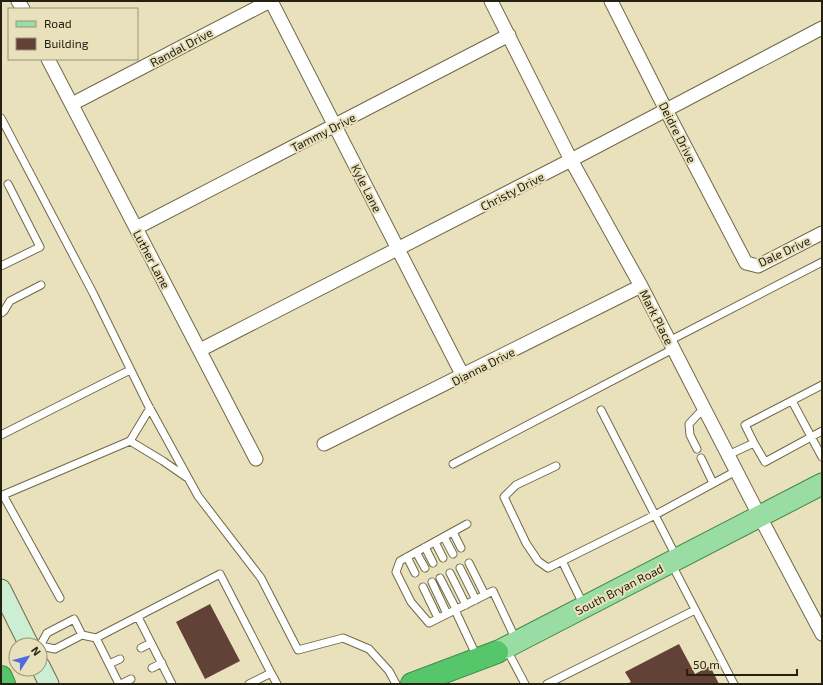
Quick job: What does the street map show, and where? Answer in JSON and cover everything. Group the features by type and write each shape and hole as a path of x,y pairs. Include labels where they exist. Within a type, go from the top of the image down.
{"highway":[{"name":"South Bryan Road","path":"412,684 500,650"},
{"path":"453,684 500,650"},
{"path":"1,677 4,684"}],"main road":[{"name":"South Bryan Road","path":"500,650 822,484"},
{"path":"1,589 32,637"}],"street":[{"name":"Randal Drive","path":"72,104 270,1"},
{"name":"Kyle Lane","path":"270,1 463,376"},
{"name":"Mark Place","path":"491,1 571,160 641,286 822,634"},
{"name":"Deidre Drive","path":"612,1 666,110 746,262"},
{"name":"Christy Drive","path":"200,350 571,160 822,28"},
{"name":"Tammy Drive","path":"136,228 509,35"},
{"name":"Luther Lane","path":"49,60 256,459"},
{"name":"Dale Drive","path":"746,262 758,266 822,233"},
{"name":"Dianna Drive","path":"324,444 641,286"}],"lane":[{"path":"1,118 93,293 130,370 198,496 261,578 298,650 343,638 369,649 389,671 396,684"},
{"path":"1,266 40,247 8,184"},
{"path":"453,464 822,262"},
{"path":"1,313 10,301 41,285"},
{"path":"1,435 130,370"},
{"path":"822,385 745,425 765,462 822,432"},
{"path":"792,401 822,457"},
{"path":"60,598 2,494 130,441 150,408"},
{"path":"697,449 690,435 689,424 704,408"},
{"path":"601,410 655,515 695,610 734,684"},
{"path":"130,441 189,479"},
{"path":"728,455 754,442"},
{"path":"701,458 713,483"},
{"path":"556,466 516,485 504,497 526,543 538,561 548,568 655,515 736,471"},
{"path":"467,524 400,560 396,572 411,602 429,623 493,591 500,650"},
{"path":"453,532 461,548"},
{"path":"444,537 453,554"},
{"path":"434,542 443,558"},
{"path":"425,547 433,563"},
{"path":"416,552 424,568"},
{"path":"407,556 415,572"},
{"path":"562,561 585,607"},
{"path":"469,563 485,595"},
{"path":"460,568 476,600"},
{"path":"450,573 466,604"},
{"path":"48,647 55,649 82,634 96,638 220,574 277,684"},
{"path":"440,578 455,610 500,650 525,684"},
{"path":"432,582 447,614"},
{"path":"422,587 438,618"},
{"path":"547,684 695,610"},
{"path":"138,617 172,684"},
{"path":"44,637 47,633 74,619 82,634"},
{"path":"96,638 120,684 131,679"},
{"path":"142,648 151,643"},
{"path":"109,664 120,659"},
{"path":"152,668 162,663"},
{"path":"249,684 271,673"}],"building":[{"path":"210,604 240,661 205,679 176,622"},
{"path":"679,644 695,674 710,666 719,684 626,684 631,682 625,672"}]}
